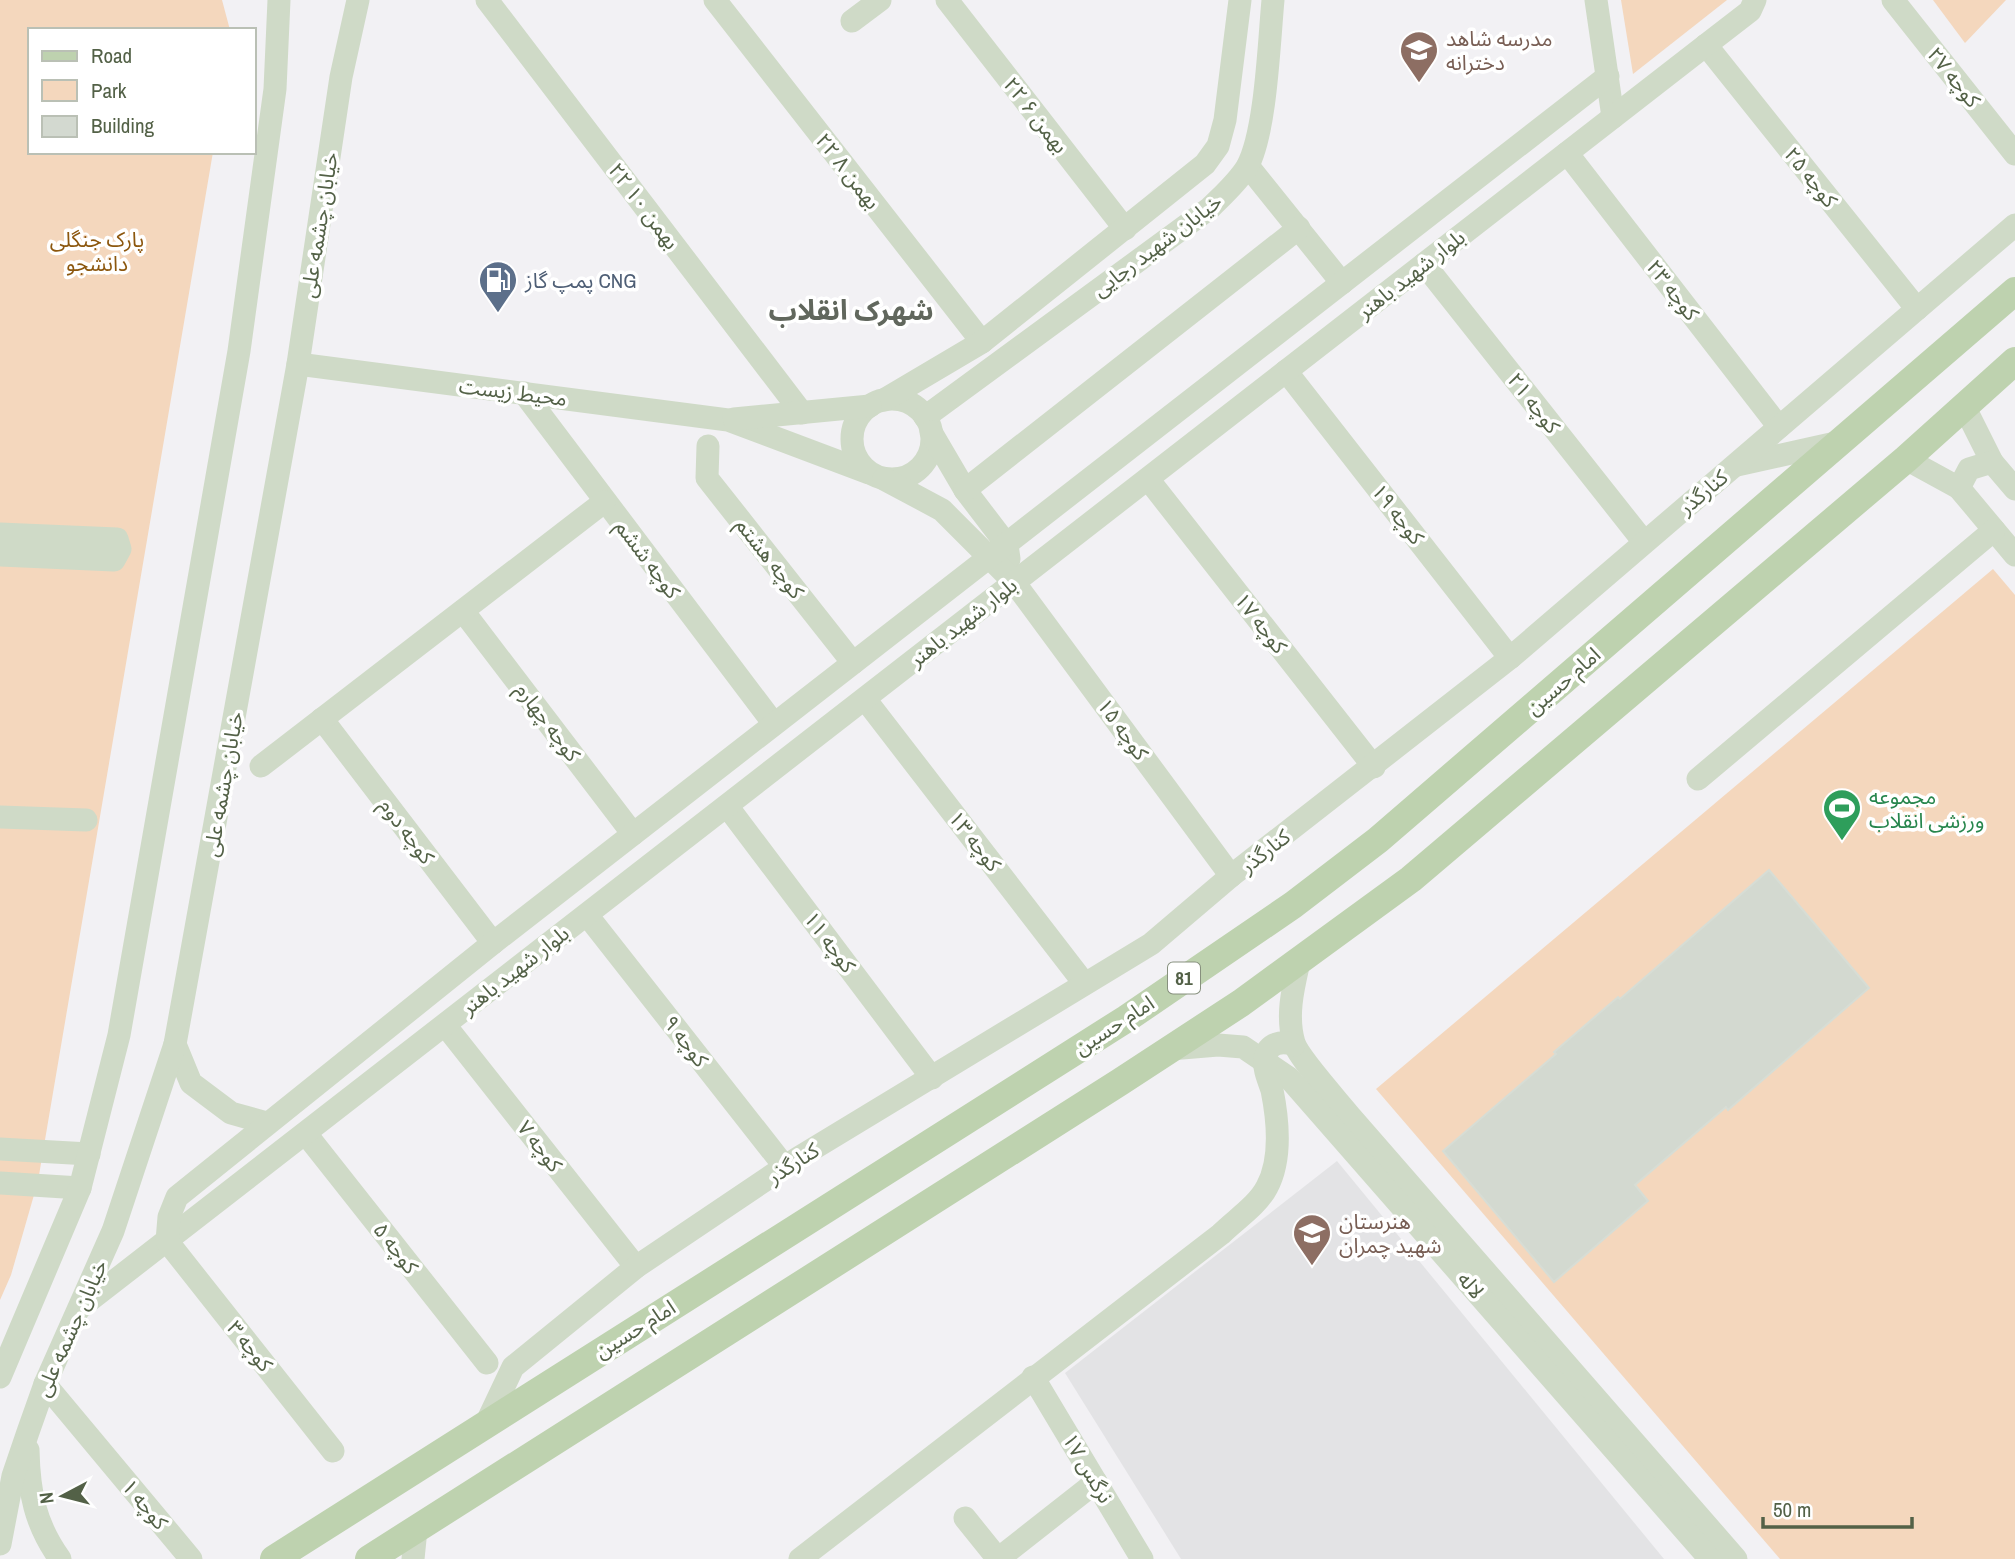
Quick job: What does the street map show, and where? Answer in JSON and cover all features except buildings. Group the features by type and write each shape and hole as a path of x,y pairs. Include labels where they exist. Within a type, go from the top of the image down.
{"main road":[{"name":"امام حسین","path":"274,1559 1126,1019 1293,905 1378,840 2015,291"},
{"name":"81","path":"369,1559 1170,1049 1299,962 1411,879 1906,459 2015,361"}],"street":[{"path":"0,1377 80,1188 119,1035 239,351 275,89 279,0"},
{"name":"خیابان چشمه علی","path":"0,1544 13,1476 28,1432 45,1384 81,1307 122,1206 175,1044 298,364 341,76 358,0"},
{"name":"۲۲ بهمن ۱۰","path":"486,0 802,413"},
{"name":"۲۲ بهمن ۸","path":"715,0 982,342"},
{"path":"852,20 880,0"},
{"name":"۲۲ بهمن ۶","path":"947,0 1125,229"},
{"name":"خیابان شهید رجایی","path":"877,403 982,342 1196,172 1218,146 1225,120 1240,0"},
{"name":"خیابان شهید رجایی","path":"928,425 1210,208 1232,188 1248,166 1259,127 1273,0"},
{"path":"1584,0 1596,0 1614,117"},
{"name":"بلوار شهید باهنر","path":"81,1307 1706,46 1750,11 1755,0"},
{"name":"کوچه ۲۷","path":"1893,0 2015,154"},
{"name":"کوچه ۲۵","path":"1706,46 1917,309"},
{"name":"بلوار شهید باهنر","path":"167,1241 169,1217 177,1197 267,1123 493,943 1608,76"},
{"name":"کوچه ۲۳","path":"1567,153 1779,427"},
{"path":"1248,166 1342,283"},
{"name":"کنارگذر","path":"486,1424 513,1367 635,1267 785,1167 1151,944 1231,876 1374,767 1510,658 2015,225"},
{"path":"965,490 1299,229"},
{"name":"کوچه ۲۱","path":"1424,264 1643,542"},
{"name":"محیط زیست","path":"298,364 728,419 877,403"},
{"name":"کوچه ۱۹","path":"1286,371 1510,658"},
{"name":"کوچه ششم","path":"524,393 774,724"},
{"path":"928,425 931,448 925,462 914,473 899,479 876,476 858,461 852,447 852,431 859,417 877,403 900,400 914,406 928,425 965,490 1014,582"},
{"path":"1964,406 1992,462 2015,489"},
{"name":"محیط زیست","path":"728,419 876,476 942,510 998,551"},
{"path":"1734,466 1840,442"},
{"name":"کوچه هشتم","path":"708,446 707,478 853,663"},
{"path":"1906,459 1959,488 2015,555"},
{"path":"1959,488 1969,469 1992,462"},
{"name":"کوچه ۱۷","path":"1148,479 1374,767"},
{"path":"261,766 604,502"},
{"path":"1698,779 1994,530"},
{"path":"0,534 117,539 120,550 114,560 0,555"},
{"name":"کوچه ۱۵","path":"1014,582 1231,876"},
{"name":"کوچه چهارم","path":"463,611 633,834"},
{"name":"کوچه ۱۳","path":"865,699 1084,984"},
{"name":"کوچه دوم","path":"322,719 493,943"},
{"name":"کوچه ۱۱","path":"727,806 932,1078"},
{"path":"0,817 86,820"},
{"name":"کوچه ۹","path":"587,915 785,1167"},
{"path":"1294,1045 1290,1023 1291,998 1299,962"},
{"name":"کوچه ۷","path":"445,1025 635,1267"},
{"path":"800,1559 1221,1234 1267,1188 1276,1162 1277,1132 1264,1060 1268,1050 1275,1044 1283,1041 1294,1045"},
{"path":"175,1044 191,1083 231,1113 267,1123"},
{"name":"لاله","path":"1170,1049 1218,1045 1243,1047 1289,1078 1710,1559"},
{"name":"لاله","path":"1294,1045 1350,1116 1736,1559"},
{"name":"کوچه ۵","path":"306,1133 487,1363"},
{"path":"0,1149 89,1154"},
{"path":"0,1183 80,1188"},
{"name":"کوچه ۳","path":"167,1241 333,1451"},
{"name":"نرگس ۱۷","path":"1033,1377 1142,1559"},
{"name":"کوچه ۱","path":"45,1384 191,1559"},
{"path":"28,1432 32,1503 45,1535 60,1559"},
{"path":"965,1518 998,1559 1097,1482"},
{"path":"413,1559 416,1529"}],"shaded area":[{"name":"هنرستان شهید چمران","path":"1337,1161 1664,1559 1181,1559 1065,1373"}],"green space":[{"name":"پارک جنگلی دانشجو","path":"0,0 222,0 229,28 28,28 28,154 213,154 38,1181 11,1275 0,1300"},
{"path":"1621,0 1727,0 1633,74"},
{"path":"1933,0 2006,0 1965,43"},
{"name":"مجموعه ورزشی انقلاب","path":"1993,569 2015,595 2015,1559 1780,1559 1376,1089"}],"place":[{"name":"مدرسه شاهد دخترانه","path":"1419,84"},
{"name":"پمپ گاز CNG","path":"498,314"},
{"name":"مجموعه ورزشی انقلاب","path":"1842,842"},
{"name":"هنرستان شهید چمران","path":"1312,1267"}],"district":[{"name":"شهرک انقلاب","path":"851,310"}]}
